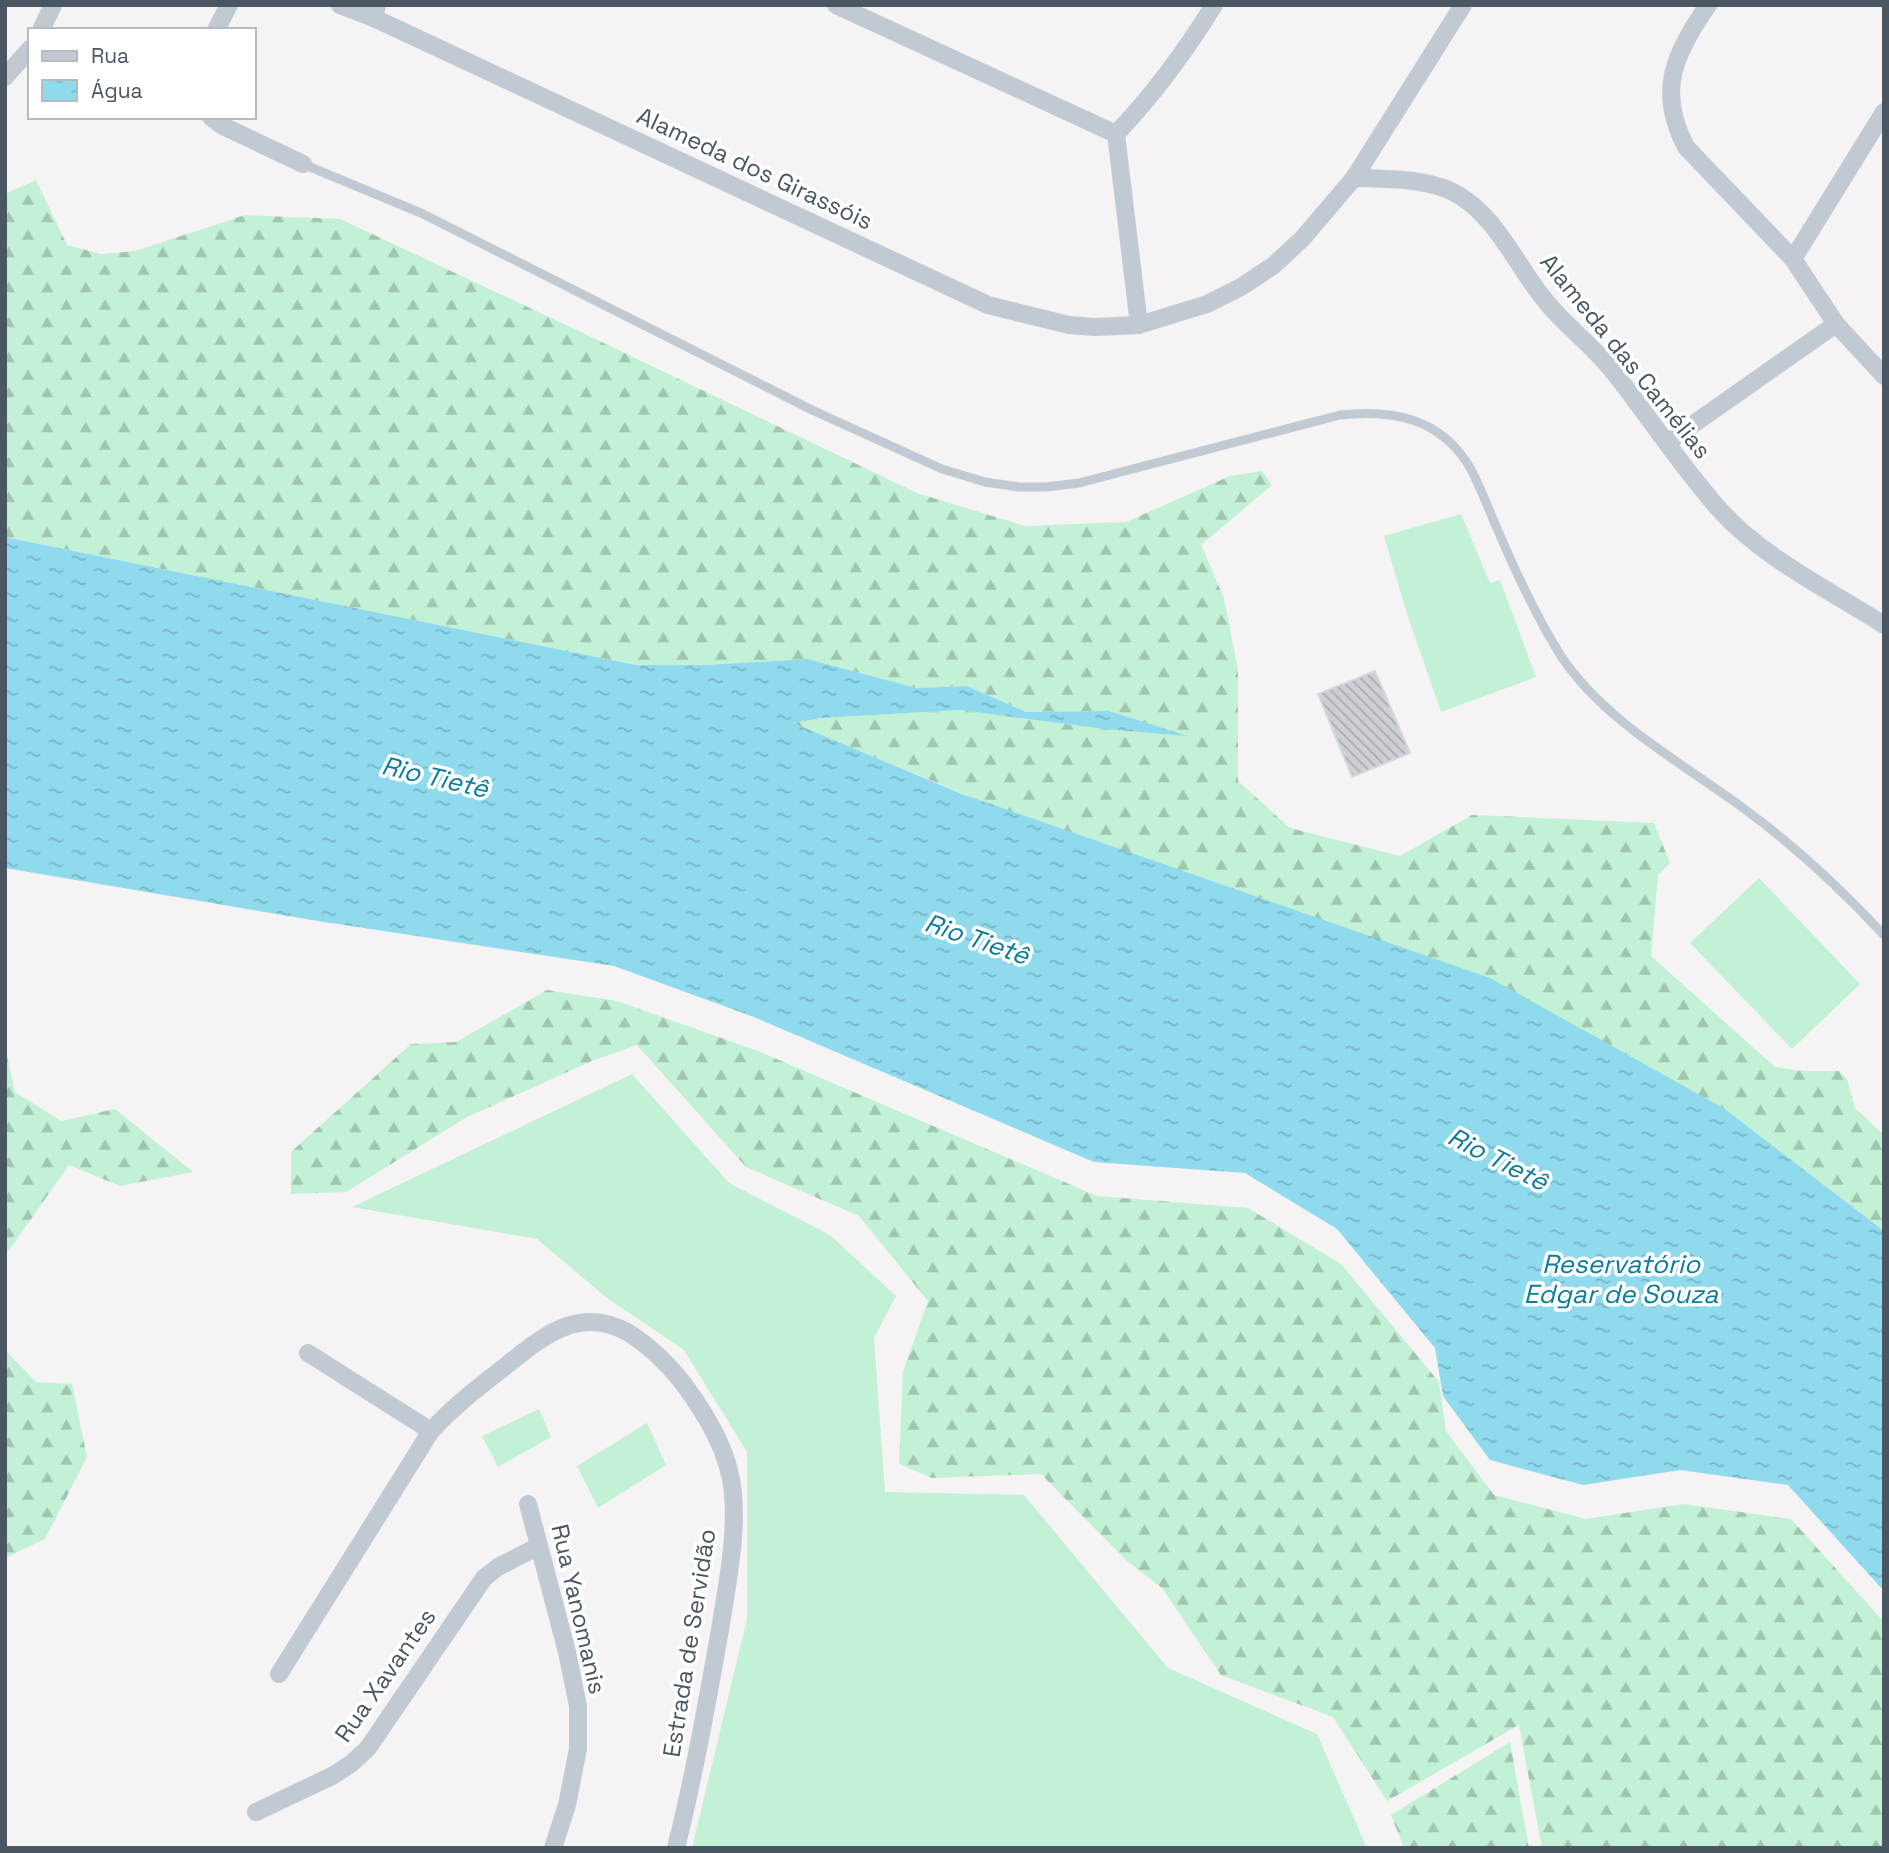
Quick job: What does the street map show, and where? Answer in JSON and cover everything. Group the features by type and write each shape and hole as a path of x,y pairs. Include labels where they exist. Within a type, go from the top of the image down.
{"street":[{"path":"42,28 54,5"},
{"path":"217,28 229,5"},
{"name":"Alameda dos Girassóis","path":"340,5 376,12 988,305 1069,325 1094,327 1139,325 1207,304 1241,287 1274,265 1302,239 1354,178 1463,5"},
{"path":"836,5 1116,134"},
{"path":"1139,325 1116,134 1171,69 1214,5"},
{"path":"1709,5 1689,34 1676,64 1671,85 1671,107 1675,126 1686,147 1794,260 1836,324 1884,376"},
{"path":"5,77 28,51"},
{"path":"1794,260 1884,112"},
{"path":"214,119 303,164"},
{"name":"Alameda das Camélias","path":"1354,178 1438,186 1470,203 1500,237 1550,307 1609,367 1713,502 1745,534 1788,566 1884,625"},
{"path":"1668,442 1836,324"},
{"name":"Estrada de Servidão","path":"279,1674 431,1431 450,1411 530,1347 561,1328 593,1320 606,1322 650,1346 673,1371 699,1405 729,1466 733,1518 727,1583 706,1714 676,1848"},
{"path":"308,1353 431,1431"},
{"name":"Rua Yanomanis","path":"528,1504 567,1651 578,1706 578,1749 567,1805 553,1848"},
{"name":"Rua Xavantes","path":"256,1812 334,1775 369,1748 484,1577 539,1546"}],"lane":[{"path":"303,164 421,213 812,410 942,469 985,482 1019,487 1079,483 1340,415 1387,413 1410,418 1432,428 1452,444 1468,466 1533,605 1561,656 1587,690 1616,717 1745,810 1811,863 1884,935"}],"green space":[{"path":"36,180 67,245 101,254 135,251 245,215 340,219 917,493 1025,526 1126,522 1230,476 1262,471 1272,485 1201,545 1224,598 1238,670 1238,781 1290,828 1400,856 1472,815 1654,823 1670,863 1658,875 1651,956 1775,1067 1801,1071 1839,1071 1847,1079 1855,1108 1884,1135 1884,1231 1725,1109 792,723 822,718 959,710 1104,729 1184,735 1109,711 1026,712 967,686 916,688 808,659 707,665 636,665 5,537 5,194"},
{"path":"1461,514 1490,583 1500,580 1536,677 1441,712 1407,614 1384,536"},
{"path":"1759,878 1860,984 1792,1049 1690,943"},
{"path":"547,990 617,1001 758,1051 1097,1196 1248,1208 1341,1264 1439,1382 1446,1431 1494,1495 1586,1519 1683,1504 1791,1519 1884,1622 1884,1848 1542,1848 1519,1725 1387,1801 1333,1717 1221,1675 1162,1588 1127,1561 1041,1474 932,1478 899,1464 903,1372 928,1301 859,1216 746,1167 637,1045 592,1061 467,1117 346,1192 291,1194 291,1152 411,1044 456,1042"},
{"path":"5,1047 15,1092 61,1121 115,1109 193,1172 120,1186 69,1165 5,1256"},
{"path":"632,1074 729,1183 830,1235 896,1296 874,1338 885,1492 1024,1495 1168,1668 1317,1734 1367,1848 692,1848 747,1619 747,1452 684,1350 607,1298 537,1239 352,1207"},
{"path":"5,1350 36,1382 72,1384 87,1457 45,1539 5,1558"},
{"path":"539,1409 551,1437 498,1467 482,1436"},
{"path":"647,1423 666,1465 598,1508 577,1466"},
{"path":"1510,1742 1529,1848 1404,1848 1391,1815"}],"water":[{"name":"Reservatório Edgar de Souza","path":"5,537 636,665 707,665 808,659 916,688 967,686 1026,712 1109,711 1188,736 1104,729 959,710 822,718 793,723 962,794 1490,978 1725,1109 1884,1231 1884,1591 1788,1485 1680,1470 1583,1485 1490,1460 1443,1396 1435,1348 1337,1229 1245,1173 1094,1162 754,1017 614,966 318,921 5,868"}],"building":[{"path":"1375,671 1410,753 1352,777 1318,694"}],"water label":[{"name":"Rio Tietê","path":"435,777"},
{"name":"Rio Tietê","path":"977,939"},
{"name":"Rio Tietê","path":"1498,1159"}]}
